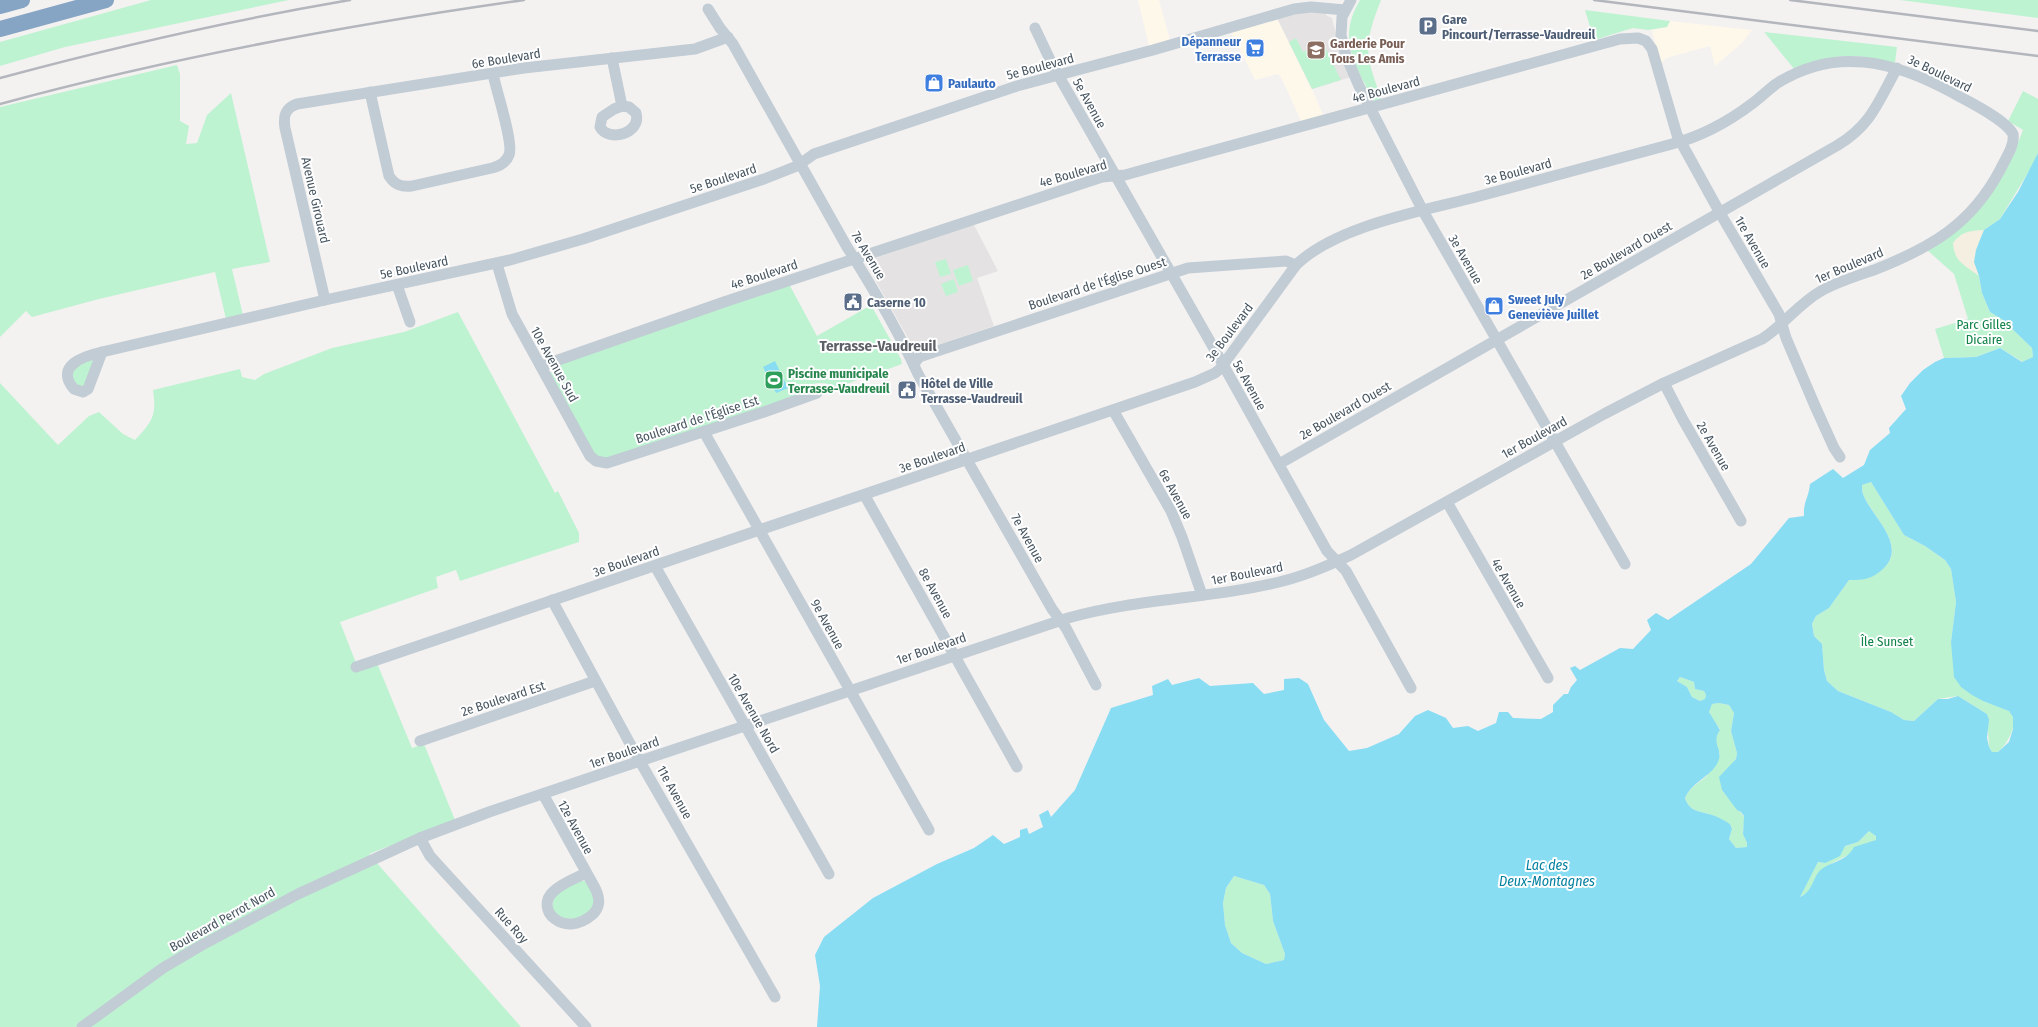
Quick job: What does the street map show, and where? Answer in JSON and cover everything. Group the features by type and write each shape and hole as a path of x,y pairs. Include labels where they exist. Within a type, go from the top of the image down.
{"highway":[{"path":"0,6 22,0"},
{"path":"0,29 106,0"}],"street":[{"name":"3e Avenue","path":"1351,0 1345,10 1341,22 1344,48 1355,76 1423,211 1625,564"},
{"name":"5e Boulevard","path":"102,352 325,300 497,264 602,233 764,179 801,163 814,154 1017,86 1059,76 1294,9 1311,7 1345,10"},
{"name":"7e Avenue","path":"708,9 728,37 801,163 1096,686"},
{"name":"5e Avenue","path":"1035,28 1059,76 1280,464 1327,551 1346,571 1410,688"},
{"name":"6e Boulevard","path":"290,108 297,104 493,74 612,58 697,49 728,37"},
{"name":"4e Boulevard","path":"541,366 854,258 1102,177 1115,176 1191,157 1620,39 1633,38 1646,41"},
{"name":"1re Avenue","path":"1646,41 1652,48 1671,116 1681,142 1779,314 1814,406 1834,448 1840,457"},
{"path":"612,58 622,106"},
{"name":"3e Boulevard","path":"356,667 865,496 1215,374 1296,265 1311,252 1332,240 1373,225 1681,142 1713,129 1731,119 1778,84 1814,68 1851,60 1897,68 1937,85 1983,111 2011,129 2014,137"},
{"name":"2e Boulevard Ouest","path":"1280,464 1853,136 1870,118 1897,68"},
{"path":"370,92 389,176 395,184 401,186 412,186 492,168 499,166 507,159 510,144 493,74"},
{"name":"Avenue Girouard","path":"290,108 284,118 285,128 325,300"},
{"name":"1er Boulevard","path":"386,853 420,838 543,794 1060,620 1097,610 1202,595 1284,581 1337,562 1555,441 1664,383 1750,346 1769,335 1808,299 1823,290 1898,260 1952,230 1969,214 1997,175 2011,148 2014,137"},
{"name":"Boulevard de l'Église Ouest","path":"914,364 919,357 1188,268 1210,265 1286,262 1296,265"},
{"name":"10e Avenue Sud","path":"497,264 512,314 590,456 596,461 607,463"},
{"path":"397,285 410,322"},
{"name":"2e Avenue","path":"1664,383 1682,418 1741,521"},
{"name":"Boulevard de l'Église Est","path":"607,463 704,432 817,393"},
{"name":"6e Avenue","path":"1113,410 1171,511 1182,537 1202,595"},
{"name":"9e Avenue","path":"704,432 929,830"},
{"name":"8e Avenue","path":"865,496 1017,767"},
{"name":"4e Avenue","path":"1447,502 1548,678"},
{"name":"10e Avenue Nord","path":"655,566 829,874"},
{"name":"11e Avenue","path":"552,600 595,681 775,997"},
{"name":"2e Boulevard Est","path":"420,741 595,681"},
{"name":"12e Avenue","path":"543,794 586,872 598,894 599,899 598,908 582,922 572,925 561,923 549,912 547,902 555,889 586,872"},
{"name":"Rue Roy","path":"420,838 430,856 586,1027"},
{"name":"Boulevard Perrot Nord","path":"82,1027 163,968 202,945 272,907 386,853"}],"shaded area":[{"path":"1138,0 1159,0 1170,40 1149,46"},
{"name":"Garderie Pour Tous Les Amis","path":"1326,12 1326,15 1332,18 1341,55 1351,77 1312,89 1277,18 1300,13"},
{"path":"1277,18 1324,117 1302,123 1282,79 1278,74 1255,80 1231,32"},
{"path":"1670,21 1752,30 1741,44 1715,66 1710,46 1666,58 1660,65 1652,30 1667,27"},
{"path":"973,223 998,271 977,278 994,326 916,352 865,262"}],"green space":[{"path":"151,0 289,0 65,47 0,66 0,42"},
{"path":"1360,0 1381,0 1371,29 1368,50 1372,71 1382,100 1374,102 1355,64 1349,40 1353,14"},
{"path":"1900,0 2038,0 2038,18"},
{"path":"1585,10 1670,21 1667,27 1648,30 1633,28 1594,40"},
{"path":"1764,32 1897,47 1895,63 1867,57 1845,56 1822,60 1795,70"},
{"path":"1296,38 1303,52 1323,43 1341,80 1312,89 1289,42"},
{"path":"177,65 180,74 180,121 189,126 186,144 197,143 207,115 231,93 270,262 232,269 243,315 226,319 215,272 99,299 32,317 26,311 0,337 0,107"},
{"name":"Parc Gilles Dicaire","path":"2023,91 2038,99 2038,153 2035,161 2000,219 1984,230 1976,250 1974,262 1979,276 1982,293 1990,312 2003,320 2032,348 2033,357 2023,362 2000,348 1976,357 1944,358 1935,329 1968,319 1954,274 1927,250 1959,229 2013,155 2023,130 2008,121"},
{"path":"946,259 951,274 940,277 935,262"},
{"path":"968,265 973,281 959,286 953,270"},
{"path":"954,279 958,292 946,296 941,284"},
{"path":"789,284 817,336 871,305 901,359 902,364 838,387 816,383 807,387 798,396 604,459 594,454 551,376 555,366"},
{"path":"458,312 555,493 558,491 579,533 579,542 460,581 456,570 436,577 438,588 340,622 356,663 377,663 412,748 424,744 455,820 369,854 521,1027 0,1027 0,383 58,445 89,416 99,412 123,434 135,440 146,428 152,418 154,412 153,390 240,369 242,377 255,380 264,374 332,348 404,332"},
{"path":"94,358 85,387 76,386 72,375 74,367"},
{"name":"Île Sunset","path":"1871,482 1904,535 1925,546 1945,560 1951,569 1956,602 1951,642 1983,701 2009,711 2014,721 2009,739 1998,752 1992,752 1989,747 1987,714 1958,696 1938,699 1914,721 1904,720 1891,712 1838,691 1827,681 1824,670 1822,644 1814,636 1812,624 1816,616 1829,608 1849,580 1857,580 1871,576 1878,572 1888,563 1892,553 1891,543 1887,533 1863,494 1862,485"},
{"path":"1680,677 1694,682 1695,689 1704,691 1706,695 1705,699 1700,701 1692,697 1687,687 1677,681"},
{"path":"1719,703 1729,705 1734,713 1731,731 1737,753 1736,759 1732,764 1722,790 1744,817 1743,832 1747,847 1736,848 1729,839 1732,829 1730,824 1712,815 1694,810 1689,806 1685,798 1692,788 1711,771 1720,754 1716,742 1720,729 1711,717 1709,711 1712,704"},
{"path":"1870,830 1876,836 1876,840 1823,868 1809,892 1799,897 1818,862 1825,863 1845,846 1858,842"},
{"path":"1234,876 1264,885 1270,894 1273,921 1285,954 1284,960 1266,964 1242,953 1231,943 1225,925 1223,903 1226,888"},
{"path":"581,881 586,881 594,894 594,906 583,918 562,919 552,909 557,894 561,890"}],"sand":[{"path":"1984,230 1975,257 1979,276 1958,259 1953,243 1956,239 1967,232"}],"water":[{"name":"Lac des Deux-Montagnes","path":"2038,153 2038,1027 817,1027 820,986 815,955 824,937 873,898 937,864 974,848 993,835 1004,844 1020,837 1020,830 1027,828 1029,834 1043,827 1039,815 1048,810 1051,817 1075,790 1111,708 1153,695 1152,686 1168,679 1172,685 1199,678 1210,686 1253,683 1264,694 1284,690 1284,679 1299,678 1308,684 1324,720 1349,751 1367,748 1399,734 1415,716 1428,710 1446,718 1453,728 1468,726 1478,731 1496,723 1499,712 1508,712 1513,718 1541,719 1553,712 1553,705 1564,694 1568,694 1571,687 1577,680 1570,668 1575,666 1580,670 1620,648 1633,649 1651,630 1647,620 1656,613 1668,620 1751,564 1789,518 1804,516 1804,507 1810,484 1833,469 1843,478 1864,465 1870,450 1890,433 1889,428 1906,409 1901,396 1910,383 1923,370 1944,358 1976,357 2000,348 2022,362 2033,357 2032,348 2003,320 1990,312 1982,293 1979,276 1974,262 1976,250 1984,230 2000,219 2018,192","holes":["1871,482 1904,535 1925,546 1945,560 1951,569 1956,602 1951,642 1954,677 1961,687 1972,695 2009,711 2013,717 2013,729 2009,742 1998,752 1992,752 1989,747 1987,738 1989,720 1987,714 1958,696 1948,699 1938,699 1914,721 1904,720 1891,712 1838,691 1827,681 1824,670 1822,644 1814,636 1812,624 1816,616 1829,608 1849,580 1868,578 1883,569 1890,560 1892,550 1890,540 1885,530 1863,494 1862,485","1680,677 1694,682 1695,689 1704,691 1706,695 1705,699 1700,701 1692,697 1687,687 1677,681","1719,703 1729,705 1734,713 1731,731 1737,753 1736,759 1719,777 1722,790 1737,810 1744,816 1743,834 1747,847 1736,848 1729,839 1732,829 1730,824 1714,816 1694,810 1689,806 1685,798 1688,792 1713,770 1719,759 1720,755 1716,738 1720,730 1709,712 1712,704","1869,831 1876,836 1876,840 1854,847 1844,858 1819,871 1811,887 1800,897 1818,862 1825,863 1840,856 1845,846 1858,842","1234,876 1264,885 1270,894 1273,921 1285,954 1284,960 1266,964 1242,953 1231,943 1225,925 1223,903 1226,888"]},
{"path":"775,361 788,388 776,393 763,367"}],"railway":[{"path":"0,78 174,35 262,16 350,0"},
{"path":"0,104 130,71 260,44 392,20 524,0"},
{"path":"1594,0 2038,56"},
{"path":"1790,0 2038,31"}],"place":[{"name":"Gare Pincourt/Terrasse-Vaudreuil","path":"1428,26"},
{"name":"Dépanneur Terrasse","path":"1255,48"},
{"name":"Garderie Pour Tous Les Amis","path":"1316,50"},
{"name":"Paulauto","path":"934,83"},
{"name":"Caserne 10","path":"853,302"},
{"name":"Sweet July Geneviève Juillet","path":"1494,306"},
{"name":"Piscine municipale Terrasse-Vaudreuil","path":"774,380"},
{"name":"Hôtel de Ville Terrasse-Vaudreuil","path":"907,390"}],"district":[{"name":"Terrasse-Vaudreuil","path":"878,346"}]}
